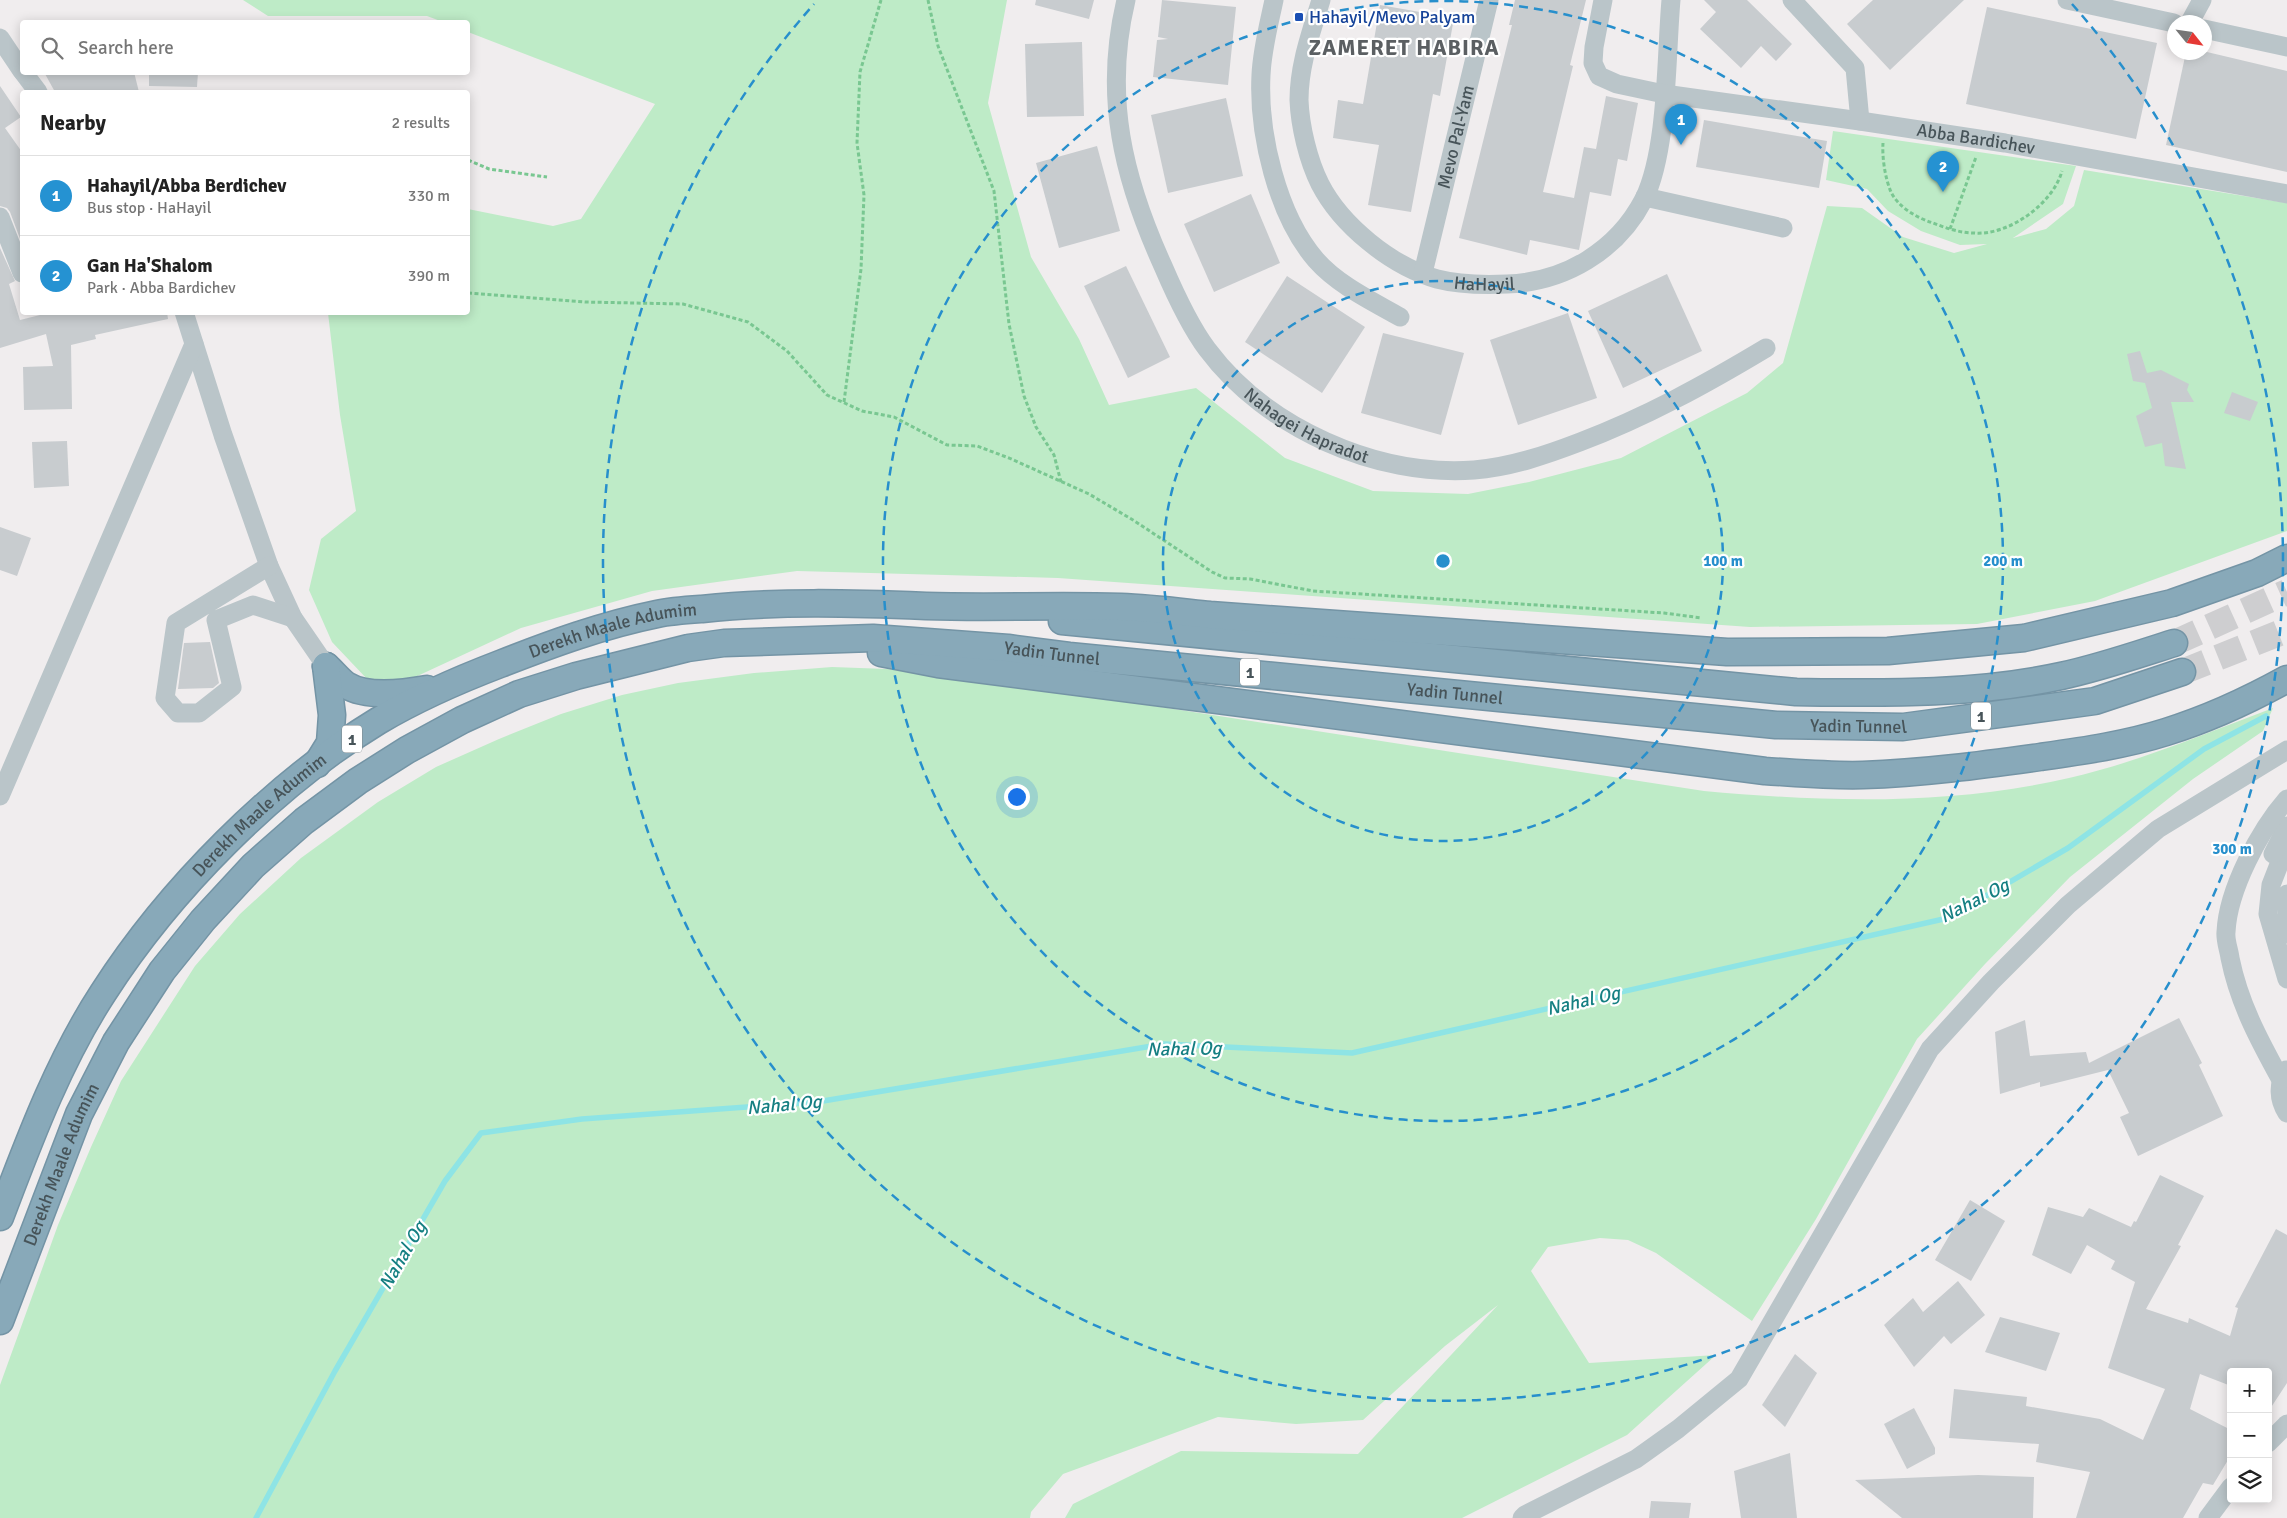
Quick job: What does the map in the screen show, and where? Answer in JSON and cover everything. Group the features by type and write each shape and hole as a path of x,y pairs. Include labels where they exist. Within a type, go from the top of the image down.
{"highway":[{"path":"930,606 1126,607 1220,616 1727,652 1888,651 2024,638 2172,603 2257,573 2287,558"},
{"name":"Derekh Maale Adumim","path":"0,1217 34,1127 69,1053 102,994 136,946 178,894 225,845 280,793 378,721 447,684 566,638 659,614 749,604 838,602 930,606"},
{"name":"Yadin Tunnel","path":"930,606 1082,623 1796,692 1885,692 1987,687 2059,676 2112,664 2174,643"},
{"name":"Yadin Tunnel","path":"724,643 872,638 998,647 1776,725 1903,727 2095,701 2182,672"},
{"path":"724,643 830,646 948,665 1746,768 1818,774 1863,775 1911,772 1983,765 2106,746 2166,732 2221,711 2287,680"},
{"name":"Derekh Maale Adumim","path":"0,1321 79,1114 116,1042 162,971 203,920 253,866 304,821 358,781 462,720 519,694 576,676 688,648 724,643"},
{"path":"326,666 347,686 372,693 409,692 447,684"},
{"path":"317,764 330,743 332,714 326,666"}],"street":[{"name":"Nahagei Hapradot","path":"1126,0 1116,58 1116,107 1126,164 1144,224 1174,292 1207,349 1253,397 1294,426 1339,448 1368,458 1404,465 1436,470 1474,470 1508,465 1563,448 1661,407 1709,382 1766,348"},
{"path":"1274,0 1261,74 1263,114 1269,154 1280,194 1298,236 1317,261 1350,288 1400,318"},
{"name":"HaHayil","path":"1321,0 1305,52 1300,77 1299,102 1310,159 1320,184 1360,235 1404,266 1436,279 1462,284 1486,285 1518,284 1545,279 1567,272 1597,254 1615,240 1634,216 1653,174 1659,147 1670,0"},
{"name":"Mevo Pal-Yam","path":"1423,274 1489,0"},
{"name":"Abba Bardichev","path":"1603,0 1594,47 1593,63 1599,76 1616,84 1664,94 1885,124 2067,154 2287,194"},
{"path":"1792,0 1855,68 1860,121"},
{"path":"2067,0 2167,21"},
{"path":"2194,15 2202,0"},
{"path":"2212,31 2287,47"},
{"path":"0,38 20,68"},
{"path":"25,75 36,90"},
{"path":"1644,197 1784,228"},
{"path":"0,218 20,268"},
{"path":"185,315 223,436 269,566 293,618 326,666"},
{"path":"0,796 194,344"},
{"path":"269,566 176,623 165,698 178,713 199,713 232,687 216,620 253,605 293,618"},
{"path":"1522,1518 1636,1459 1678,1429 1739,1379 1930,1049 1991,982 2068,905 2158,829 2287,750"},
{"path":"2287,788 2253,850 2235,888 2225,932 2234,975 2244,1008 2284,1074 2281,1099 2287,1113"},
{"path":"2268,825 2287,799"},
{"path":"2287,826 2268,867 2268,914 2287,979"},
{"path":"2268,914 2271,885 2287,844"},
{"path":"2287,894 2287,934"},
{"path":"2272,1439 2287,1424"},
{"path":"2208,1518 2227,1492"}],"path":[{"path":"844,403 861,269 864,195 857,143 860,72 881,0"},
{"path":"928,0 938,46 994,191 1009,324 1024,396 1036,426 1054,455 1061,482"},
{"path":"1885,124 1883,152 1891,192 1902,206 1922,220 1950,229 1975,234 1997,230 2022,220 2040,207 2053,190 2061,175 2067,154"},
{"path":"1950,229 1982,140"},
{"path":"470,161 490,169 547,178"},
{"path":"470,293 585,302 683,304 748,322 787,352 827,395 862,411 894,417 947,445 978,446 1089,494 1133,520 1212,572 1225,578 1250,579 1313,591 1664,613 1702,618"}],"green space":[{"path":"243,0 1007,0 988,103 1031,257 1079,339 1109,405 1196,388 1285,458 1373,491 1468,494 1529,482 1621,458 1747,393 1783,363 1827,206 1862,208 1903,237 1954,253 1987,244 1960,245 1921,231 1888,211 1867,189 1826,180 1833,131 2076,166 2063,204 2013,238 2046,229 2074,206 2084,170 2287,203 2287,531 2095,601 1977,624 1750,627 1058,578 797,571 652,591 521,628 398,685 367,679 332,642 309,590 321,539 356,511 340,415 328,315 470,315 470,209 553,226 581,219 655,104 470,33 470,20 438,20 427,16 268,16"},
{"path":"832,667 887,669 967,677 1704,791 1795,798 1887,799 1933,797 2024,787 2069,778 2121,764 2273,708 2263,731 2193,779 2070,877 1985,964 1917,1039 1816,1219 1752,1321 1656,1253 1628,1240 1600,1238 1548,1247 1531,1271 1589,1363 1716,1355 1627,1435 1462,1518 1065,1518 1073,1504 1181,1451 1358,1454 1498,1305 1445,1346 1363,1420 1296,1424 1218,1417 1063,1474 1031,1512 1030,1518 0,1518 0,1385 58,1225 121,1081 195,966 240,914 301,858 378,802 436,767 499,739 561,714 622,695 678,683 754,673"}],"building":[{"path":"1036,0 1094,0 1089,19 1035,5"},
{"path":"1162,0 1236,7 1228,85 1153,77 1157,40 1168,39 1158,37"},
{"path":"1515,0 1586,0 1570,65 1573,66 1543,192 1574,198 1584,147 1596,149 1606,96 1638,103 1627,161 1618,159 1611,196 1590,192 1579,250 1530,240 1527,255 1459,238 1512,25 1509,25"},
{"path":"1704,0 1747,0 1792,44 1776,61 1761,46 1741,68 1700,29 1716,12"},
{"path":"1873,0 1964,0 1890,70 1847,24"},
{"path":"1380,5 1454,18 1440,96 1433,94 1411,212 1368,205 1379,145 1333,138 1338,100 1363,104"},
{"path":"1987,7 2157,43 2136,139 1966,104"},
{"path":"1082,42 1084,116 1027,117 1025,44"},
{"path":"2212,53 2287,71 2287,172 2166,145 2184,60 2212,60"},
{"path":"46,75 135,75 138,90 54,90"},
{"path":"149,75 198,75 197,87 149,86"},
{"path":"0,86 20,116 20,118 5,128 20,149 20,239 10,212 7,208 0,206"},
{"path":"1226,98 1243,176 1168,193 1151,115"},
{"path":"1704,120 1827,141 1819,188 1696,167"},
{"path":"1097,146 1120,231 1059,248 1036,163"},
{"path":"1251,194 1280,263 1214,292 1184,224"},
{"path":"0,248 15,281 9,284 20,320 40,315 167,315 168,319 95,335 96,339 71,345 72,409 24,410 23,367 53,366 46,334 0,348"},
{"path":"1126,266 1170,357 1128,378 1084,286"},
{"path":"1667,274 1702,351 1623,388 1588,311"},
{"path":"1287,276 1365,327 1322,393 1245,342"},
{"path":"1568,313 1597,398 1518,425 1490,340"},
{"path":"1383,333 1464,353 1441,435 1361,413"},
{"path":"2140,351 2147,373 2161,370 2189,384 2187,390 2194,402 2171,402 2186,469 2165,466 2162,443 2145,447 2136,416 2152,408 2145,383 2133,381 2127,354"},
{"path":"2232,392 2258,402 2250,421 2224,413"},
{"path":"67,441 69,486 34,488 32,442"},
{"path":"0,527 31,538 17,576 0,570"},
{"path":"210,642 219,683 213,688 178,689 184,643"},
{"path":"2179,1018 2202,1063 2199,1065 2223,1116 2138,1156 2120,1117 2129,1113 2108,1070 2040,1087 2040,1082 2000,1094 1995,1032 2025,1020 2030,1056 2086,1052 2089,1063"},
{"path":"2160,1175 2204,1196 2178,1245 2181,1246 2146,1309 2188,1323 2189,1318 2230,1336 2238,1308 2235,1307 2276,1229 2287,1235 2287,1383 2272,1406 2272,1368 2227,1368 2227,1384 2200,1374 2190,1409 2227,1428 2227,1462 2213,1485 2203,1483 2183,1518 2076,1518 2090,1472 2036,1462 2039,1444 1949,1438 1954,1389 2027,1397 2026,1406 2100,1419 2143,1440 2165,1389 2108,1368 2135,1282 2111,1269 2115,1261 2087,1245 2071,1274 2032,1255 2048,1207 2083,1217 2089,1208 2131,1227 2134,1221 2136,1222"},
{"path":"1970,1200 2005,1221 1971,1281 1935,1260"},
{"path":"1958,1281 1985,1315 1951,1344 1944,1336 1914,1367 1884,1325 1913,1298 1923,1312"},
{"path":"2000,1317 2060,1333 2046,1371 1985,1352"},
{"path":"1795,1354 1817,1373 1785,1427 1762,1405"},
{"path":"1914,1408 1935,1448 1935,1454 1907,1469 1884,1424"},
{"path":"1790,1453 1797,1518 1741,1518 1734,1471"},
{"path":"1978,1475 2034,1477 2033,1518 1902,1518 1855,1480"},
{"path":"1651,1501 1691,1503 1689,1518 1649,1518"}],"waterway":[{"name":"Nahal Og","path":"256,1518 335,1371 445,1181 481,1133 582,1119 817,1102 1164,1044 1352,1053 1948,918 2068,848 2204,749 2266,716"}],"tunnel":[{"path":"2174,643 2287,592"},
{"path":"2182,672 2287,630"}],"place":[{"name":"Hahayil/Mevo Palyam","path":"1299,17"},
{"name":"Hahayil/Abba Berdichev","path":"1681,145"},
{"name":"Gan Ha'Shalom","path":"1943,192"}],"district":[{"name":"ZAMERET HABIRA","path":"1404,47"}]}
